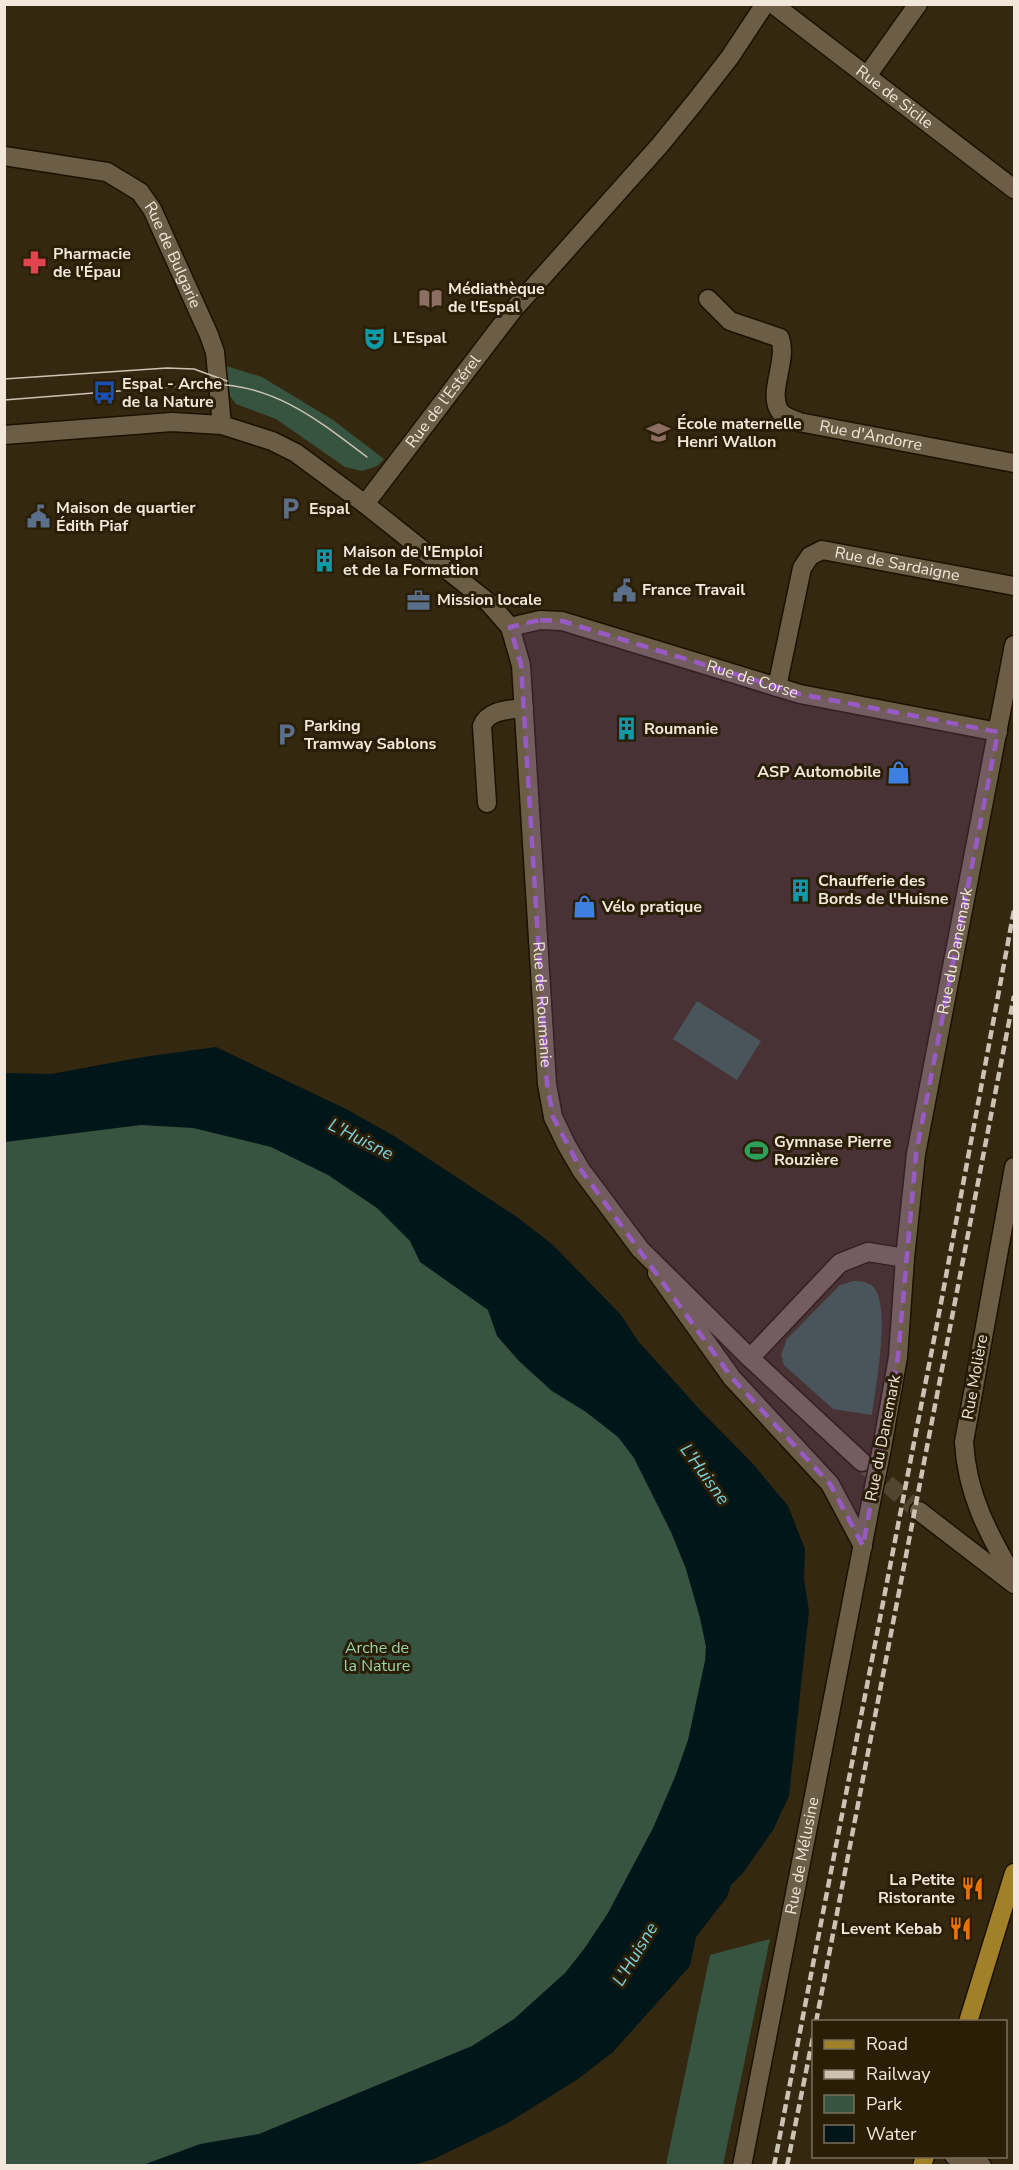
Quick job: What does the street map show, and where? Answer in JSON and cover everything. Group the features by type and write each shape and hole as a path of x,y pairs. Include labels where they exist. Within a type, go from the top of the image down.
{"main road":[{"path":"969,2020 1014,1873"}],"street":[{"name":"Rue de l'Estérel","path":"365,504 513,310 660,145 695,102 730,57 765,4"},
{"name":"Rue de Sicile","path":"773,4 1014,189"},
{"path":"867,76 918,4"},
{"name":"Rue de Bulgarie","path":"4,156 107,172 140,192 152,210 215,352 222,425"},
{"name":"Rue d'Andorre","path":"708,299 730,321 780,338 783,347 776,399 779,410 784,416 799,422 1014,463"},
{"path":"4,435 166,422 222,425 272,441 296,453 365,504"},
{"name":"Rue de Roumanie","path":"365,504 489,603 510,627 521,665 547,1084 553,1117 581,1170 640,1250 750,1358 858,1459"},
{"name":"Rue de Sardaigne","path":"777,687 802,568 810,556 822,550 1014,586"},
{"name":"Rue de Corse","path":"510,627 540,620 562,621 800,694 998,732"},
{"name":"Rue du Danemark","path":"863,1546 898,1357 916,1154 1014,645"},
{"path":"487,803 482,726 490,714 524,708"},
{"name":"Rue Molière","path":"1014,1167 964,1442 965,1463 980,1515 1014,1578"},
{"path":"640,1250 732,1378 830,1484 863,1546"},
{"path":"750,1358 840,1263 868,1252 905,1258"},
{"path":"919,1511 1014,1584"},
{"name":"Rue de Mélusine","path":"742,2166 863,1546"},
{"path":"957,2158 982,2166"}],"highlighted area":[{"path":"540,620 562,621 800,694 998,732 916,1154 898,1357 863,1546 830,1484 732,1378 581,1170 553,1117 547,1084 521,665 510,627"}],"green space":[{"path":"226,366 262,377 333,420 384,459 377,466 362,471 345,467 276,419 236,404 230,396"},
{"path":"697,1001 761,1041 737,1080 673,1039"},
{"name":"Arche de la Nature","path":"4,1103 383,1146 755,1586 597,2016 300,2166 5,2165"},
{"path":"853,1281 871,1285 877,1294 881,1308 881,1346 872,1415 833,1409 784,1365 781,1355 787,1339 840,1285"},
{"path":"770,1939 723,2165 666,2165 710,1955"}],"water":[{"name":"L'Huisne","path":"216,1047 348,1110 394,1136 517,1217 553,1245 621,1315 638,1341 754,1465 788,1506 805,1549 804,1579 809,1611 789,1796 773,1830 743,1873 731,1885 727,1897 696,1937 690,1966 613,2052 578,2079 506,2124 434,2159 412,2165 143,2165 200,2144 259,2134 472,2046 514,2019 565,1973 608,1913 653,1828 688,1740 706,1647 686,1569 671,1532 634,1458 618,1437 586,1412 552,1391 519,1361 497,1336 488,1310 420,1262 410,1241 377,1208 328,1175 271,1147 193,1128 141,1125 5,1142 5,1073 51,1074 143,1057"}],"tunnel":[{"path":"866,1466 919,1511"}],"tram line":[{"path":"4,379 167,368 194,369 227,381"},
{"path":"4,400 209,384 232,386 275,397 313,418 367,457"}],"railway":[{"path":"774,2166 941,1303 1014,910"},
{"path":"816,2020 1014,996"},
{"path":"787,2166 812,2042"}],"place":[{"name":"Pharmacie de l'Épau","path":"35,263"},
{"name":"Médiathèque de l'Espal","path":"430,298"},
{"name":"L'Espal","path":"375,338"},
{"name":"Espal - Arche de la Nature","path":"104,393"},
{"name":"École maternelle Henri Wallon","path":"659,433"},
{"name":"Espal","path":"291,509"},
{"name":"Maison de quartier Édith Piaf","path":"38,517"},
{"name":"Maison de l'Emploi et de la Formation","path":"325,561"},
{"name":"France Travail","path":"624,590"},
{"name":"Mission locale","path":"419,600"},
{"name":"Roumanie","path":"626,729"},
{"name":"Parking Tramway Sablons","path":"286,735"},
{"name":"ASP Automobile","path":"899,772"},
{"name":"Chaufferie des Bords de l'Huisne","path":"800,890"},
{"name":"Vélo pratique","path":"584,907"},
{"name":"Gymnase Pierre Rouzière","path":"756,1151"},
{"name":"La Petite Ristorante","path":"973,1889"},
{"name":"Levent Kebab","path":"960,1929"}]}
